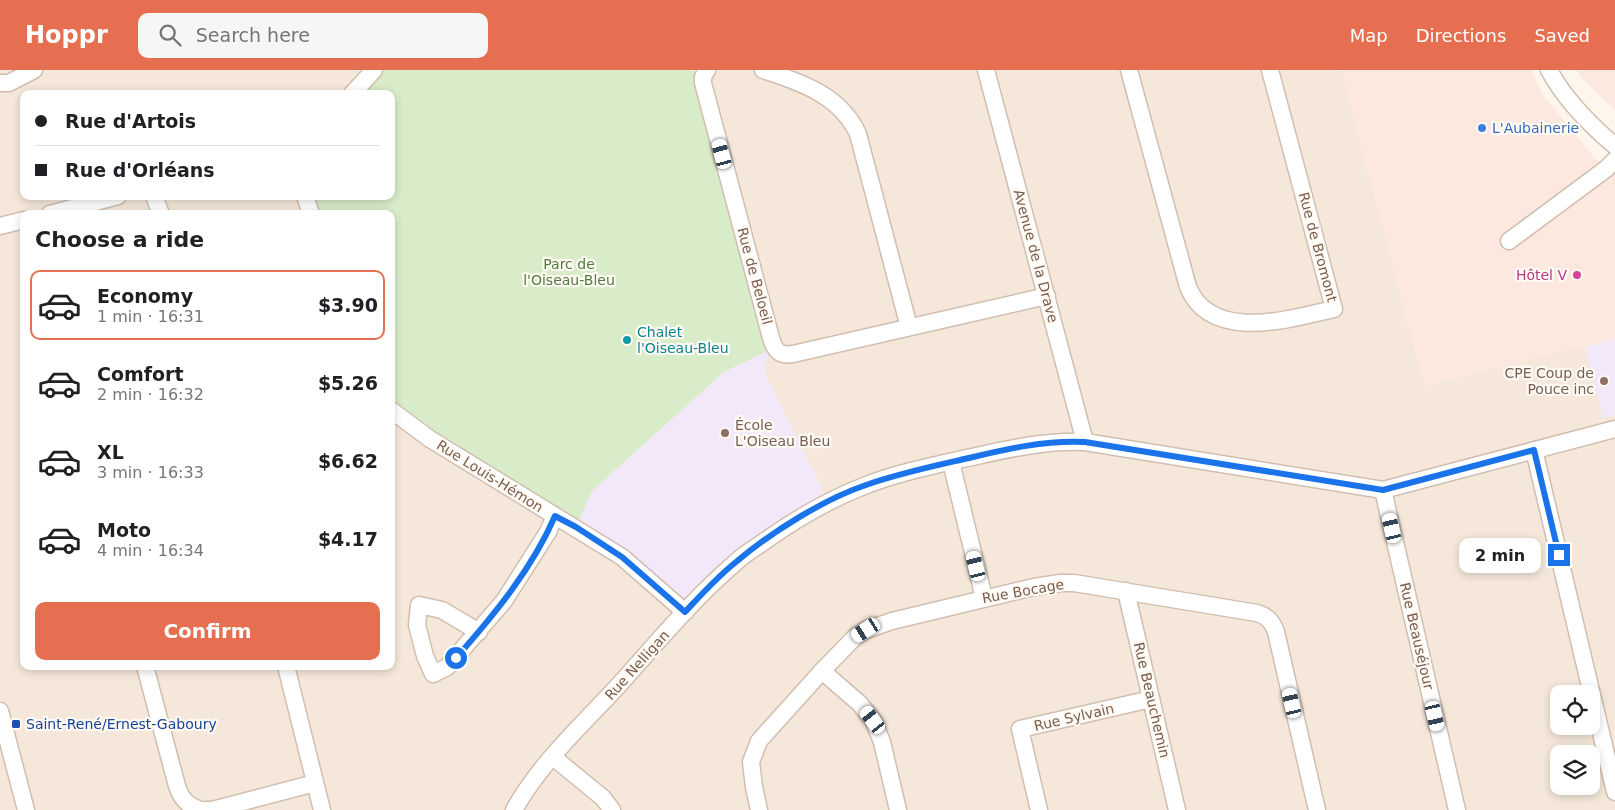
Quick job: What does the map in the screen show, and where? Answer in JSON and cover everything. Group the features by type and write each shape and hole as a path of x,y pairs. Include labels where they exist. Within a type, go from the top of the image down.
{"street":[{"path":"0,83 9,84 34,70"},
{"name":"Rue de Beloeil","path":"707,70 703,77 703,83 771,338 774,348 778,353 793,354 1046,296"},
{"path":"763,70 820,92 840,107 854,125 909,327"},
{"name":"Avenue de la Drave","path":"986,70 1085,442"},
{"name":"Rue de Bromont","path":"1129,70 1191,296 1204,310 1219,318 1264,323 1334,309 1270,70"},
{"path":"1548,70 1564,95 1615,146"},
{"path":"355,90 370,72"},
{"path":"1510,242 1615,160"},
{"path":"65,210 103,200"},
{"path":"0,226 20,221"},
{"name":"Rue Louis-Hémon","path":"395,413 430,439 622,557 685,612"},
{"name":"Rue Nelligan","path":"514,810 529,786 553,757 685,612 736,561 799,518 864,485 912,471 1005,450 1040,443 1064,441 1085,442 1383,490 1615,429"},
{"path":"1534,450 1615,792"},
{"path":"951,462 984,598"},
{"name":"Rue Beauséjour","path":"1383,490 1457,810"},
{"path":"479,632 504,601 548,532 555,516"},
{"name":"Rue Bocage","path":"759,810 751,773 754,751 760,741 822,671 846,646 866,630 892,620 984,598 1034,587 1074,583 1256,613 1268,619 1276,632 1318,810"},
{"name":"Rue Beauchemin","path":"1126,591 1177,810"},
{"path":"147,670 176,786 185,801 192,808 201,810"},
{"path":"287,670 322,810"},
{"path":"822,671 859,703 873,720 882,742 898,810"},
{"name":"Rue Sylvain","path":"1038,810 1020,729 1151,699"},
{"path":"0,711 26,810"},
{"path":"553,757 602,798 612,810"},
{"path":"206,810 315,783"}],"shaded area":[{"path":"0,70 374,70 356,90 20,90 20,200 306,200 310,210 20,210 20,670 395,670 395,412 700,596 828,502 766,375 703,77 690,70 1342,70 1585,347 1615,339 1615,810 0,810"},
{"path":"1341,70 1531,70 1543,95 1596,159 1615,170 1615,339 1424,385"},
{"path":"1577,70 1615,70 1615,110 1581,77"},
{"name":"CPE Coup de Pouce inc","path":"1615,339 1615,415 1603,418 1585,347"},
{"name":"École L'Oiseau Bleu","path":"774,348 765,365 766,375 828,502 799,518 685,612 576,527 592,491 724,372"}],"green space":[{"name":"Parc de l'Oiseau-Bleu","path":"374,70 690,70 703,77 774,348 724,372 592,491 576,527 395,413 395,210 310,210 306,200 395,200 395,90 356,90"}],"place":[{"name":"L'Aubainerie","path":"1482,128"},
{"name":"Hôtel V","path":"1577,275"},
{"name":"Chalet l'Oiseau-Bleu","path":"627,340"},
{"name":"CPE Coup de Pouce inc","path":"1604,381"},
{"name":"École L'Oiseau Bleu","path":"725,433"},
{"name":"Saint-René/Ernest-Gaboury","path":"16,724"}],"route":[{"path":"456,658 504,601 548,532 555,516 576,527 622,557 685,612 736,561 799,518 842,495 864,485 912,471 1046,442 1085,442 1374,490 1383,490 1534,450 1559,555"}]}
